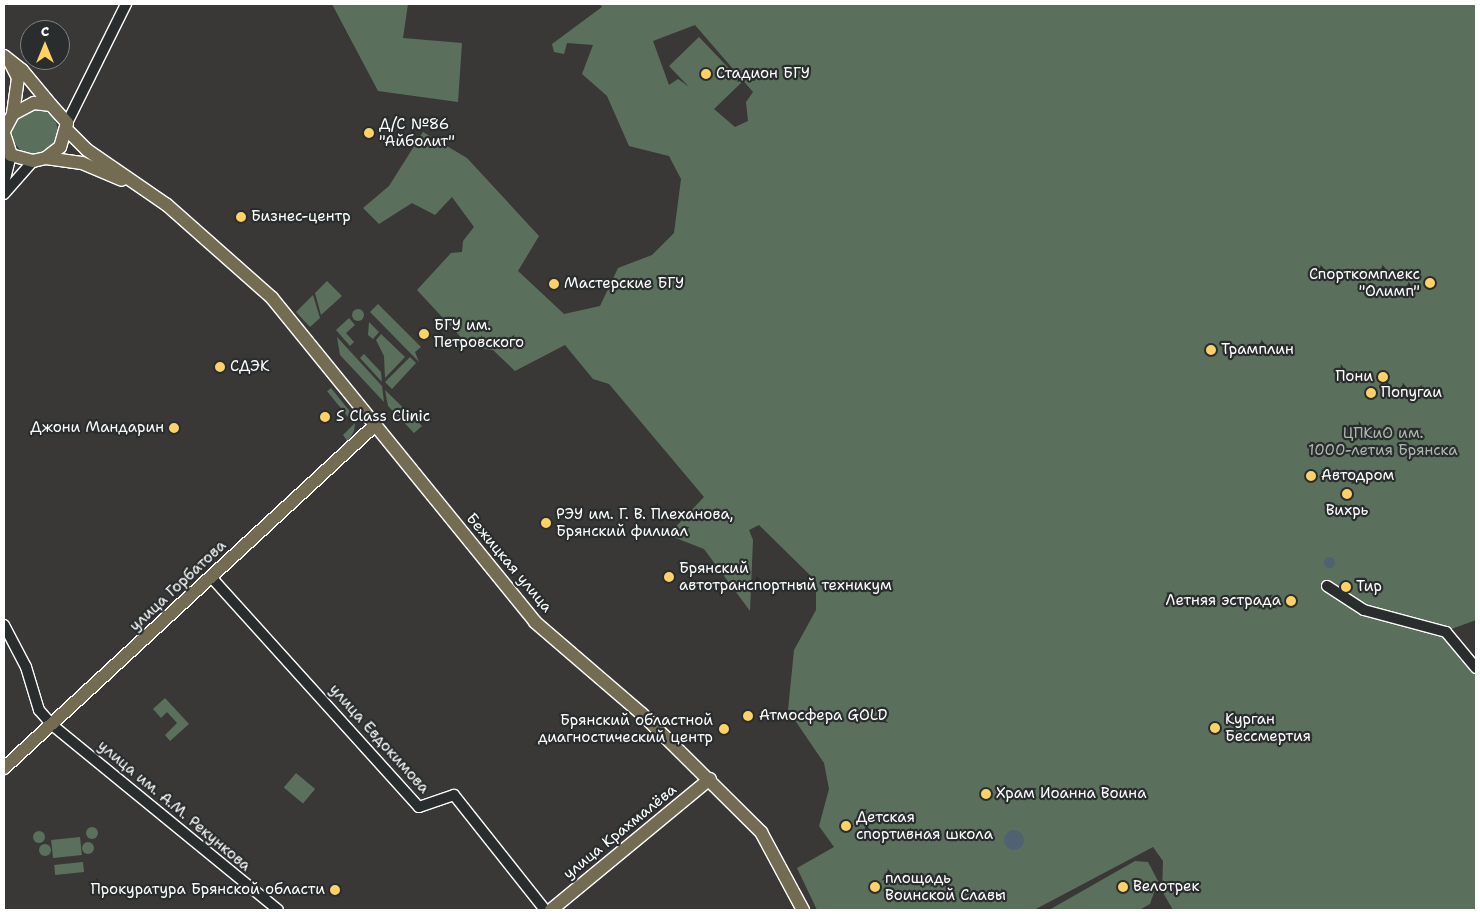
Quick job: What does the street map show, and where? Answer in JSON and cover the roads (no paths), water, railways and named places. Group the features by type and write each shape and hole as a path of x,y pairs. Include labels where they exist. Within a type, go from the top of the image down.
{"main road":[{"path":"5,57 55,107 67,127 216,249"},
{"path":"5,57 18,78 6,125 7,151 33,161 46,158 82,163 127,183 216,249"},
{"path":"6,125 34,103 55,107"},
{"path":"46,158 60,147 67,127"},
{"name":"Бежицкая улица","path":"216,249 272,298 373,427 535,622 710,780 761,832 803,910"},
{"name":"улица Горбатова","path":"4,768 373,427"},
{"name":"улица Крахмалёва","path":"551,910 710,780"}],"street":[{"path":"67,127 78,98 126,4"},
{"path":"55,107 78,98"},
{"path":"4,183 7,151"},
{"path":"4,194 33,161"},
{"name":"улица Евдокимова","path":"211,577 419,807 454,795 545,910"},
{"path":"1327,586 1364,610 1446,632 1476,668"},
{"name":"улица им. А.М. Рекункова","path":"4,625 26,667 39,710 52,724 278,910"}],"water":[{"path":"1329,556 1335,562 1329,568 1323,562"},
{"path":"1014,830 1021,833 1024,840 1021,847 1014,850 1007,847 1004,840 1007,833"}],"place":[{"name":"Стадион БГУ","path":"706,74"},
{"name":"Д/С №86 \"Айболит\"","path":"369,133"},
{"name":"Бизнес-центр","path":"241,217"},
{"name":"Спорткомплекс \"Олимп\"","path":"1430,283"},
{"name":"Мастерские БГУ","path":"554,284"},
{"name":"БГУ им. Петровского","path":"424,334"},
{"name":"Трамплин","path":"1211,350"},
{"name":"СДЭК","path":"220,367"},
{"name":"Пони","path":"1383,377"},
{"name":"Попугаи","path":"1371,393"},
{"name":"S Class Clinic","path":"325,417"},
{"name":"Джони Мандарин","path":"174,428"},
{"name":"Автодром","path":"1311,476"},
{"name":"Вихрь","path":"1347,494"},
{"name":"РЭУ им. Г. В. Плеханова, Брянский филиал","path":"546,523"},
{"name":"Брянский автотранспортный техникум","path":"669,577"},
{"name":"Тир","path":"1346,587"},
{"name":"Летняя эстрада","path":"1291,601"},
{"name":"Атмосфера GOLD","path":"748,716"},
{"name":"Курган Бессмертия","path":"1215,728"},
{"name":"Брянский областной диагностический центр","path":"724,729"},
{"name":"Храм Иоанна Воина","path":"986,794"},
{"name":"Детская спортивная школа","path":"846,826"},
{"name":"площадь Воинской Славы","path":"875,887"},
{"name":"Велотрек","path":"1123,887"},
{"name":"Прокуратура Брянской области","path":"335,890"}],"park label":[{"name":"ЦПКиО им. 1000-летия Брянска","path":"1383,442"}]}
